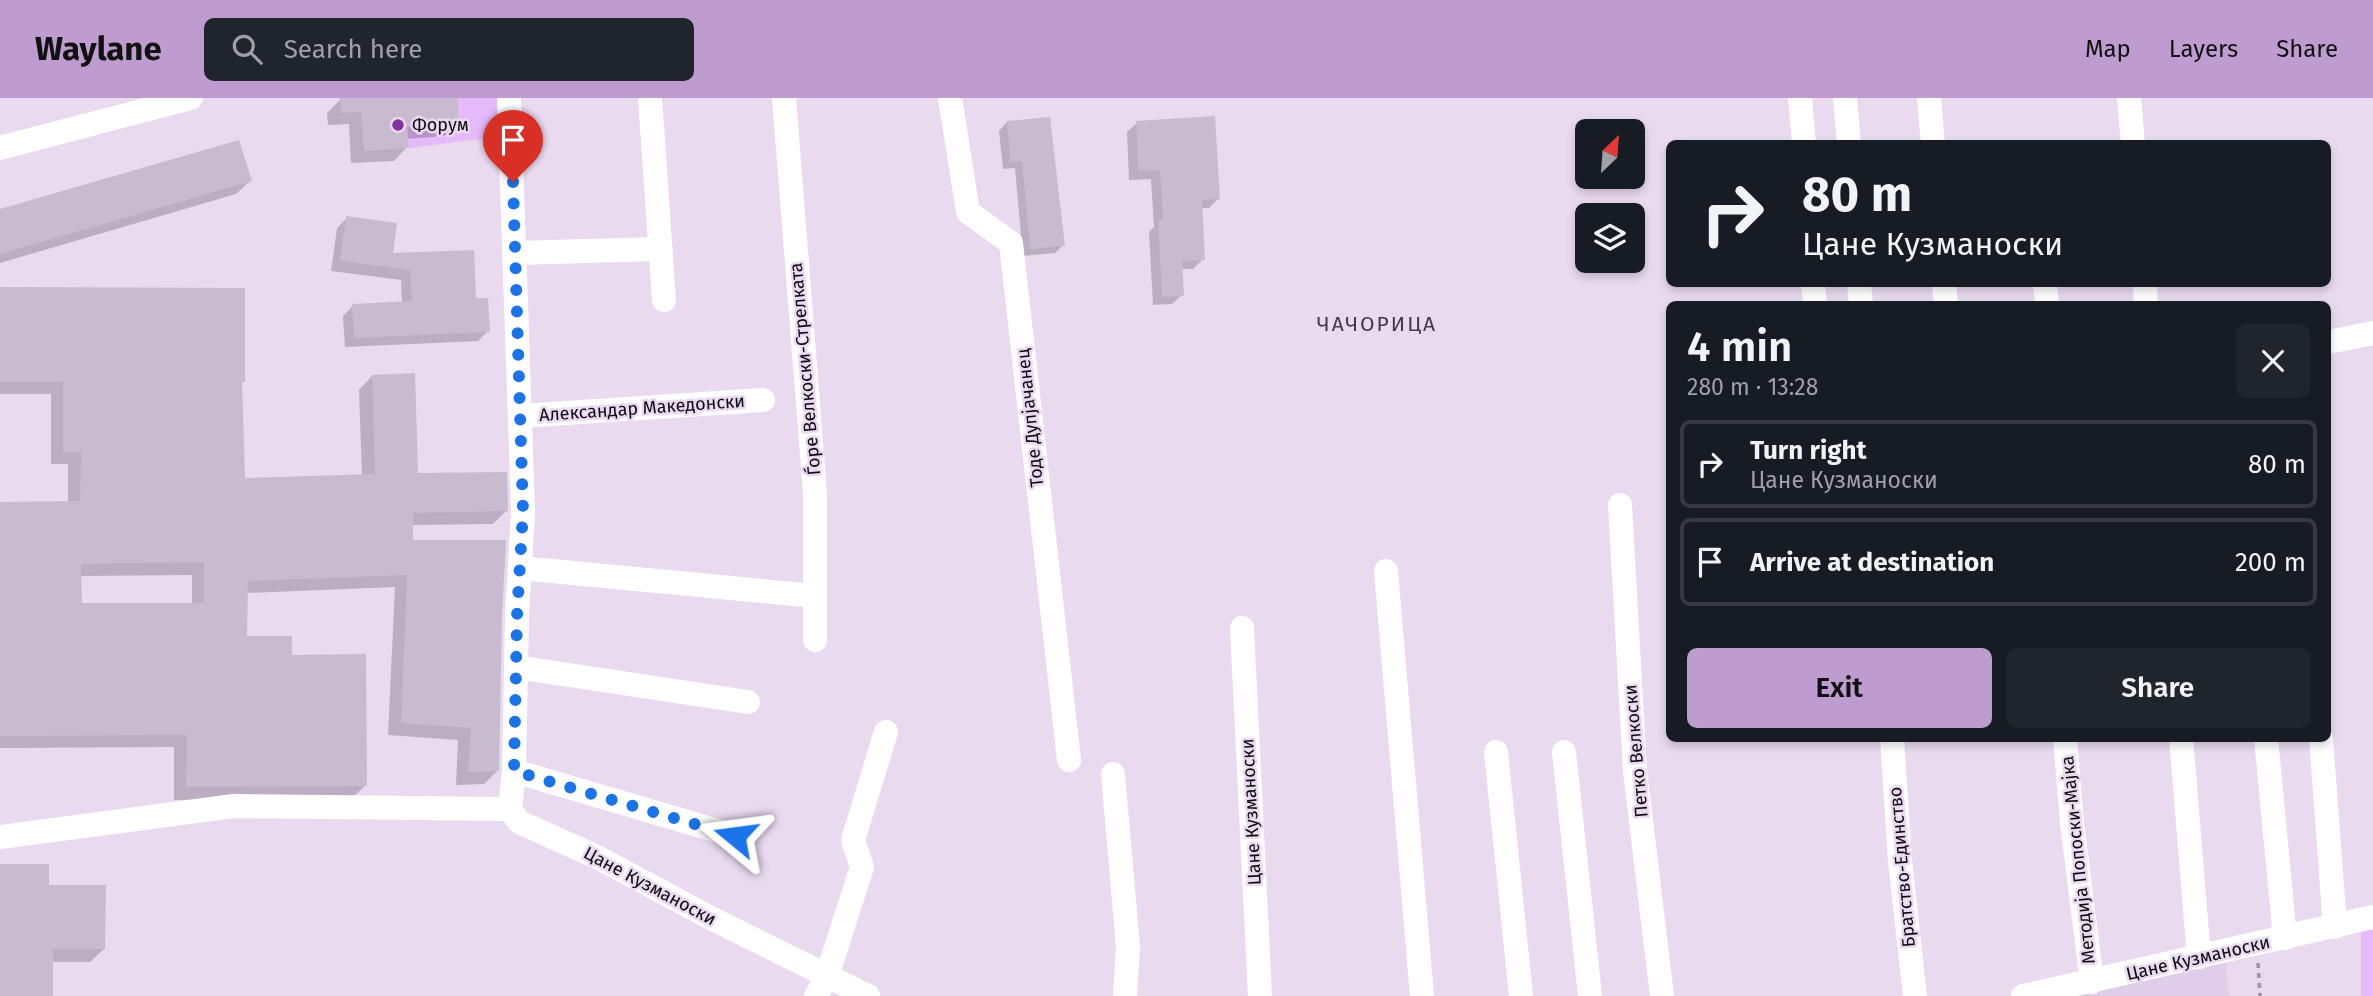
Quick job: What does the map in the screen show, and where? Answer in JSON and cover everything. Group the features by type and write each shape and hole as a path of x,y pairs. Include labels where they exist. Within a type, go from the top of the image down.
{"street":[{"path":"0,148 191,98"},
{"path":"0,837 234,806 510,808 514,771 523,511 509,98"},
{"path":"650,98 664,300"},
{"name":"Ѓоре Велкоски-Стрелката","path":"784,98 815,493 815,640"},
{"name":"Тоде Дупјачанец","path":"950,98 968,212 1011,243 1069,760"},
{"path":"1800,98 1804,140"},
{"path":"1845,98 1849,140"},
{"path":"1929,98 1933,140"},
{"path":"2129,98 2133,140"},
{"path":"514,253 660,248"},
{"path":"2331,341 2373,333"},
{"name":"Александар Македонски","path":"521,416 763,400"},
{"name":"Петко Велкоски","path":"1620,505 1635,771 1662,996"},
{"path":"520,568 815,596"},
{"path":"1386,571 1422,996"},
{"name":"Цане Кузманоски","path":"1242,628 1260,996"},
{"path":"516,667 748,702"},
{"path":"821,986 862,867 853,840 886,732"},
{"name":"Братство-Единство","path":"1892,742 1900,861 1914,996"},
{"name":"Методија Попоски-Мајка","path":"2065,742 2092,982"},
{"path":"2181,742 2199,957"},
{"path":"2266,742 2285,938"},
{"path":"2321,742 2334,927"},
{"path":"1496,752 1521,996"},
{"path":"1564,752 1590,996"},
{"path":"514,771 735,836"},
{"path":"1113,774 1128,947 1125,996"},
{"name":"Цане Кузманоски","path":"510,808 519,821 599,858 705,915 821,986 867,996"},
{"name":"Цане Кузманоски","path":"2023,996 2373,917"}],"path":[{"path":"2257,944 2260,996"}],"shaded area":[{"path":"458,98 509,98 512,135 409,148 407,127 459,124"},
{"path":"2373,917 2373,996 2361,996 2361,920"},
{"path":"2225,951 2229,996 2023,996"}],"building":[{"name":"Форум","path":"340,98 458,98 459,124 407,127 409,148 364,151 361,112 341,113"},
{"path":"1215,116 1220,199 1202,200 1205,260 1182,261 1184,296 1162,297 1158,220 1163,220 1160,170 1138,171 1136,121"},
{"path":"1050,117 1065,246 1030,249 1022,161 1010,162 1007,121"},
{"path":"239,140 252,181 0,254 0,209"},
{"path":"346,216 397,223 393,253 474,250 476,298 488,298 490,332 354,338 352,304 412,301 410,270 340,261"},
{"path":"0,287 245,288 245,382 242,382 245,478 375,474 372,375 415,373 418,473 507,472 508,511 413,513 413,540 506,540 499,771 468,772 471,728 401,723 407,575 248,581 247,636 292,636 292,655 366,654 367,786 186,787 187,735 0,736 0,502 80,501 81,452 63,452 63,382 0,382","holes":["204,562 204,603 82,603 81,564"]},
{"path":"0,864 49,864 49,885 106,885 105,949 53,949 53,996 0,996"}],"place":[{"name":"Форум","path":"398,125"}],"district":[{"name":"ЧАЧОРИЦА","path":"1377,324"}],"route":[{"path":"513,182 523,511 517,616 514,771 735,836"}]}
